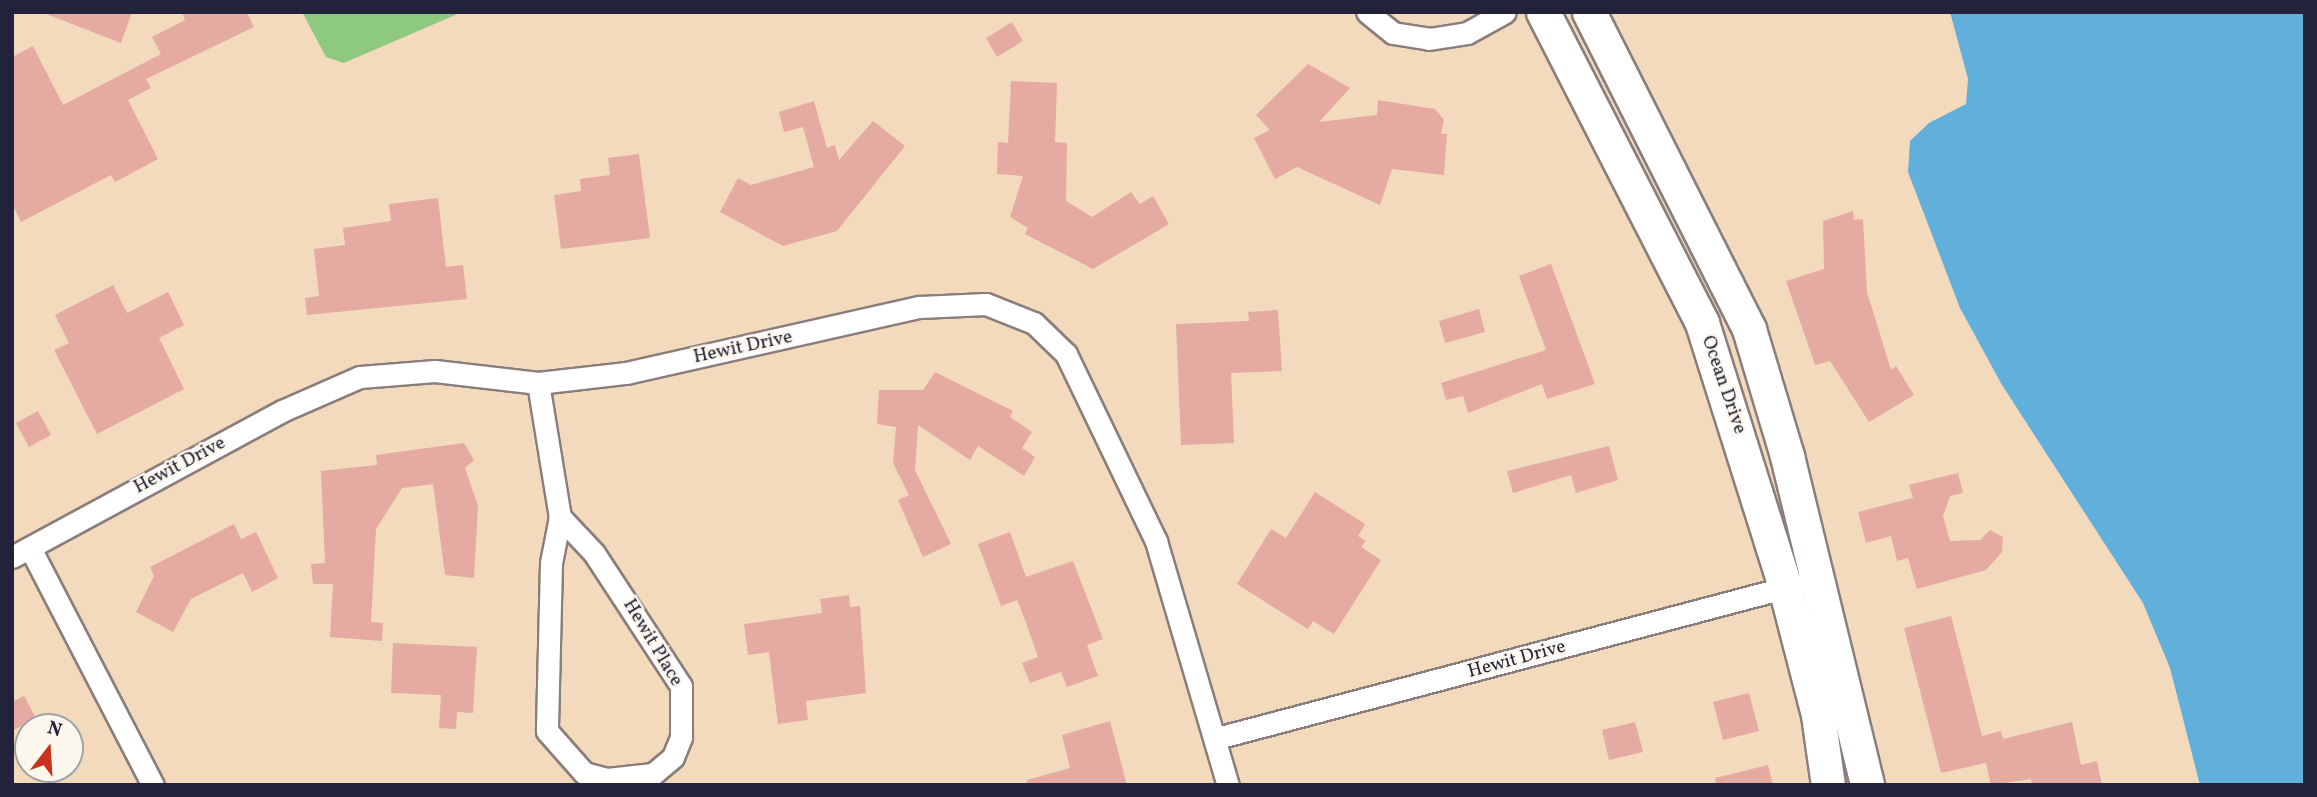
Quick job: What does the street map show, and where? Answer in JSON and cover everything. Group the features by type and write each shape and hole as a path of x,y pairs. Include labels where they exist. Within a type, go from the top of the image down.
{"main road":[{"name":"Ocean Drive","path":"1543,12 1702,323 1785,587 1818,715 1828,785"},
{"name":"Ocean Drive","path":"1589,12 1749,329 1817,581 1867,785"}],"street":[{"path":"1367,12 1393,33 1429,39 1467,33 1505,12"},
{"name":"Hewit Drive","path":"153,785 21,552 282,411 360,377 435,371 538,383 626,373 954,302 1016,312 1047,332 1066,354 1139,499 1217,738 1228,785"},
{"name":"Hewit Place","path":"538,383 560,517 551,563 547,731 584,773 607,779 653,774 673,757 681,737 681,686 594,553 560,517"},
{"name":"Hewit Drive","path":"1217,738 1785,587 1817,581"}],"green space":[{"path":"302,12 462,12 344,63 326,57"}],"water":[{"path":"1950,12 2305,12 2305,785 2200,785 2170,668 2143,603 2002,385 1960,308 1908,172 1910,141 1929,123 1966,104 1968,79"}],"building":[{"path":"41,12 132,12 121,43"},
{"path":"182,12 247,12 254,27 146,79 151,88 128,100 158,159 115,182 111,175 21,222 12,204 12,57 33,46 63,105 161,54 152,37 185,20"},
{"path":"1012,22 1023,41 997,57 986,38"},
{"path":"1308,64 1350,88 1319,122 1377,115 1378,100 1435,109 1444,120 1441,134 1447,134 1444,175 1392,169 1380,205 1297,167 1275,179 1254,138 1270,130 1256,115"},
{"path":"1011,81 1057,83 1055,142 1067,143 1066,201 1092,217 1131,192 1140,204 1153,196 1169,224 1093,269 1025,234 1028,228 1010,217 1023,176 997,174 998,142 1008,143"},
{"path":"814,101 827,148 835,145 839,160 873,121 905,146 837,231 783,246 720,212 738,178 751,185 814,167 803,127 784,132 779,112"},
{"path":"639,154 650,238 561,249 554,195 581,191 580,179 610,175 608,158"},
{"path":"438,198 446,267 463,265 467,299 307,315 305,298 319,296 314,249 345,245 343,228 391,221 389,204"},
{"path":"1853,211 1854,220 1863,219 1867,292 1891,370 1896,366 1914,395 1869,422 1830,361 1815,365 1786,281 1824,269 1823,221"},
{"path":"1551,264 1595,384 1547,399 1542,384 1468,413 1463,396 1446,400 1441,383 1546,350 1519,276"},
{"path":"113,285 127,313 168,292 184,325 159,338 184,389 97,434 54,350 69,343 55,315"},
{"path":"1479,309 1485,332 1445,343 1439,321"},
{"path":"1278,310 1282,371 1231,373 1234,443 1181,445 1176,324 1249,321 1248,312"},
{"path":"935,372 1013,411 1010,417 1032,432 1022,448 1035,457 1024,476 978,446 970,460 918,425 915,470 951,544 923,557 898,500 909,495 893,463 896,427 877,424 879,390 923,390"},
{"path":"38,411 51,435 29,447 16,423"},
{"path":"464,443 474,460 465,468 478,506 474,578 445,575 433,484 402,488 376,529 371,622 383,623 382,641 330,637 333,584 313,584 311,564 325,563 321,471 377,465 376,455"},
{"path":"1609,446 1618,480 1576,493 1571,475 1513,493 1507,471"},
{"path":"1958,473 1963,493 1950,496 1943,516 1950,541 1980,540 1990,530 2003,537 2002,552 1986,570 1917,589 1908,558 1897,561 1891,536 1866,543 1858,512 1913,498 1909,485"},
{"path":"1315,492 1365,524 1358,536 1366,541 1361,547 1381,560 1334,634 1313,621 1308,629 1237,584 1271,529 1286,538"},
{"path":"234,524 241,539 256,532 278,578 252,592 243,573 191,599 173,632 136,612 154,576 150,567"},
{"path":"1010,532 1026,577 1073,561 1103,639 1087,645 1098,676 1067,687 1061,672 1030,683 1022,663 1038,657 1025,620 1017,600 1001,606 978,544"},
{"path":"849,595 850,607 860,606 866,693 806,701 808,720 778,724 769,652 748,655 744,624 822,613 820,599"},
{"path":"1951,616 1982,736 2001,731 2003,739 2072,722 2081,765 2097,761 2102,785 2032,785 2031,779 1991,785 1986,763 1941,773 1904,628"},
{"path":"393,643 477,647 473,713 457,712 456,729 439,728 441,695 391,693"},
{"path":"1749,693 1759,731 1723,740 1713,702"},
{"path":"24,696 33,713 14,713 12,731 12,702"},
{"path":"1110,721 1127,785 1028,785 1027,780 1070,768 1062,735"},
{"path":"1635,722 1643,752 1609,760 1602,730"},
{"path":"1768,765 1773,785 1716,785 1715,778"}]}
